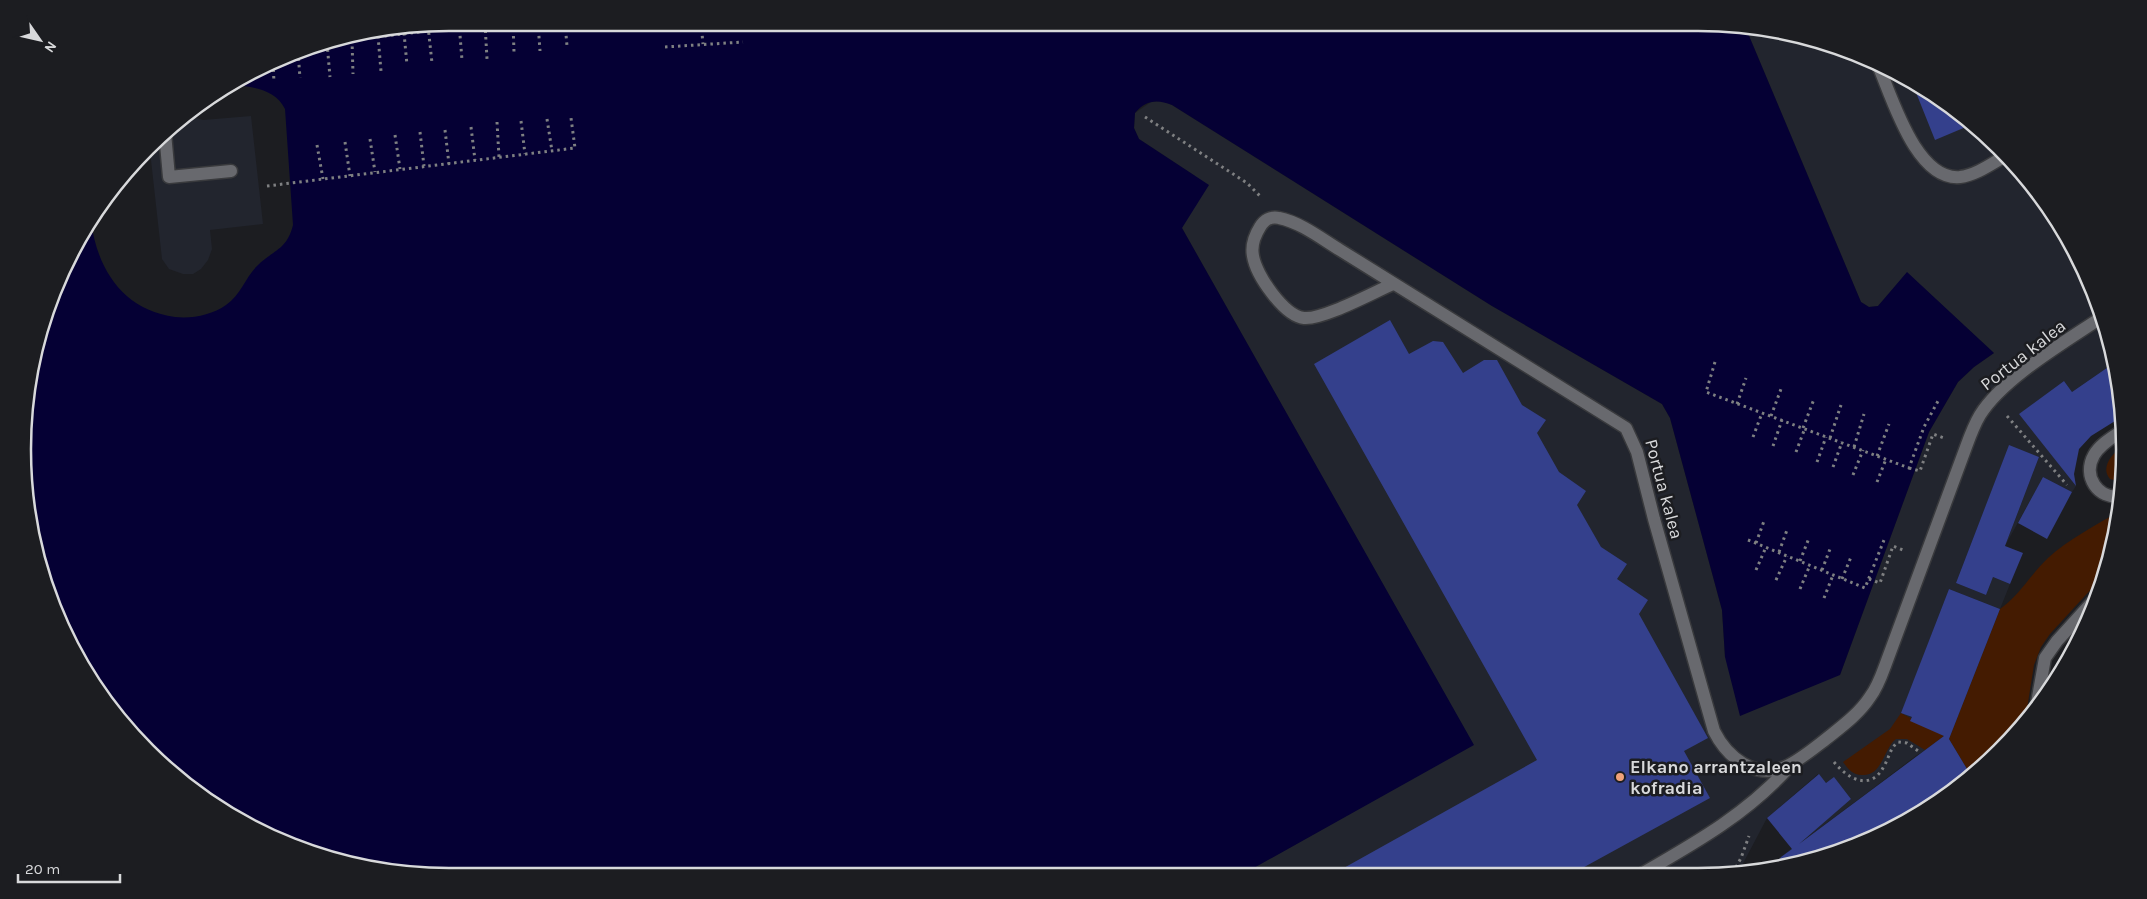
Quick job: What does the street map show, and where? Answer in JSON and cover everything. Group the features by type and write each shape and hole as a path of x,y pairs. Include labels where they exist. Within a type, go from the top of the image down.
{"street":[{"path":"1882,74 1912,143 1922,156 1938,171 1948,176 1966,176 1998,159"},
{"path":"166,143 169,177 231,171"},
{"path":"1273,218 1261,225 1255,237 1252,254 1268,287 1283,306 1297,317 1314,318 1393,284"},
{"name":"Portua kalea","path":"1273,218 1288,221 1309,232 1626,428 1637,452 1659,538 1714,731 1728,751 1751,768 1768,771 1784,768 1833,734 1870,698 1887,660 1966,447 1980,415 1992,399 2033,365 2096,321"},
{"path":"2113,496 2102,493 2094,485 2090,472 2094,454 2115,435"},
{"path":"2040,690 2045,658 2057,641 2083,612"},
{"name":"Portua kalea","path":"1651,868 1737,816 1766,791 1793,762"}],"path":[{"path":"460,31 462,60"},
{"path":"485,31 487,59"},
{"path":"513,31 514,52"},
{"path":"539,31 540,51"},
{"path":"566,31 567,46"},
{"path":"702,31 704,44"},
{"path":"428,32 432,63"},
{"path":"404,34 407,64"},
{"path":"378,37 381,71"},
{"path":"664,47 743,42"},
{"path":"352,43 353,74"},
{"path":"328,50 330,77"},
{"path":"299,59 300,78"},
{"path":"273,70 274,82"},
{"path":"1144,117 1254,188 1273,218"},
{"path":"267,186 575,148 571,118"},
{"path":"547,119 552,151"},
{"path":"521,121 525,154"},
{"path":"497,122 499,157"},
{"path":"471,127 475,160"},
{"path":"445,130 449,164"},
{"path":"420,132 424,166"},
{"path":"395,135 400,169"},
{"path":"370,140 375,172"},
{"path":"345,142 350,176"},
{"path":"317,145 323,179"},
{"path":"1715,362 1706,392 1909,468 1920,471 1933,434"},
{"path":"1737,404 1746,378"},
{"path":"1771,416 1781,388"},
{"path":"1796,452 1814,399"},
{"path":"1992,399 2073,492"},
{"path":"1909,468 1924,427 1938,401"},
{"path":"1817,462 1842,405"},
{"path":"1753,437 1762,412"},
{"path":"1854,447 1864,414"},
{"path":"1773,446 1782,420"},
{"path":"1877,456 1889,424"},
{"path":"1833,467 1842,442"},
{"path":"1853,475 1862,450"},
{"path":"1877,482 1886,459"},
{"path":"1756,543 1764,521"},
{"path":"1778,552 1787,530"},
{"path":"1800,561 1809,538"},
{"path":"1748,540 1865,588 1884,540"},
{"path":"1869,579 1880,583 1893,546"},
{"path":"1756,570 1766,547"},
{"path":"1822,570 1830,549"},
{"path":"1776,580 1787,556"},
{"path":"1842,579 1851,557"},
{"path":"1800,589 1810,565"},
{"path":"1824,598 1833,575"},
{"path":"1838,768 1851,778 1865,782 1881,771 1893,746 1898,742 1908,743 1921,753"}],"shaded area":[{"path":"450,31 1698,31 1749,35 1861,302 1869,307 1878,306 1907,272 1994,353 1974,367 1958,382 1929,432 1840,675 1740,716 1725,657 1722,610 1670,418 1662,404 1492,306 1172,105 1157,101 1148,103 1135,113 1134,128 1139,139 1209,185 1182,228 1474,745 1254,868 450,868 422,867 368,860 315,846 289,836 240,812 195,781 154,745 118,704 87,659 63,610 53,584 39,531 32,477 31,450 32,422 39,368 53,315 63,289 93,231 100,257 116,285 141,306 157,313 175,317 202,316 226,305 257,266 279,249 287,240 293,225 285,109 275,96 268,92 242,86 289,63 341,46 395,35"},
{"path":"1749,35 1779,39 1806,46 1858,63 1907,87 1973,135 2012,174 2045,217 2073,265 2094,315 2108,367 2072,392 2064,381 2020,414 2076,486 2072,492 2043,477 2005,546 2039,457 2009,446 1956,583 1986,595 1993,577 2010,584 2000,609 1949,589 1902,712 1944,736 1781,857 1851,799 1834,778 1826,783 1818,774 1767,818 1742,865 1698,868 1254,868 1473,744 1182,228 1195,176 1139,139 1134,128 1135,113 1151,102 1162,101 1172,105 1492,306 1662,404 1670,418 1722,610 1725,657 1840,675 1929,432 1958,382 1974,367 1994,353 1907,273 1878,306 1869,307 1861,302"},
{"path":"251,116 263,224 210,230 212,249 208,260 201,269 193,274 183,274 169,269 162,259 151,157 195,118 203,120"},
{"path":"2115,453 2115,480 2110,479 2106,470 2111,457"},
{"path":"2110,517 2093,587 2050,634 2041,647 2034,665 2027,706 1993,745 1967,769 1949,739 2000,609 2013,598 2048,558 2083,533"},
{"path":"1901,713 1944,736 1925,750 1907,739 1896,739 1879,767 1874,771 1862,775 1851,771 1843,762 1890,729"}],"building":[{"path":"1916,93 1964,128 1935,140"},
{"path":"1390,320 1409,354 1433,341 1443,342 1463,373 1484,360 1497,360 1522,405 1546,420 1537,433 1559,472 1586,491 1577,505 1601,547 1627,564 1617,579 1648,600 1639,614 1708,738 1684,751 1710,798 1582,868 1344,868 1537,760 1314,364"},
{"path":"2108,367 2115,421 2091,436 2079,449 2074,474 2076,486 2019,414 2064,381 2072,392"},
{"path":"2009,445 2039,457 2005,546 2023,553 2010,584 1993,577 1986,595 1956,583"},
{"path":"2043,477 2072,492 2047,539 2018,523"},
{"path":"1949,589 2000,609 1949,739 1967,769 1930,797 1882,825 1832,846 1779,860 1792,849 1767,818 1819,774 1826,783 1834,777 1851,799 1799,844 1944,736 1910,721 1912,717 1901,713"}],"place":[{"name":"Elkano arrantzaleen kofradia","path":"1620,777"}]}
